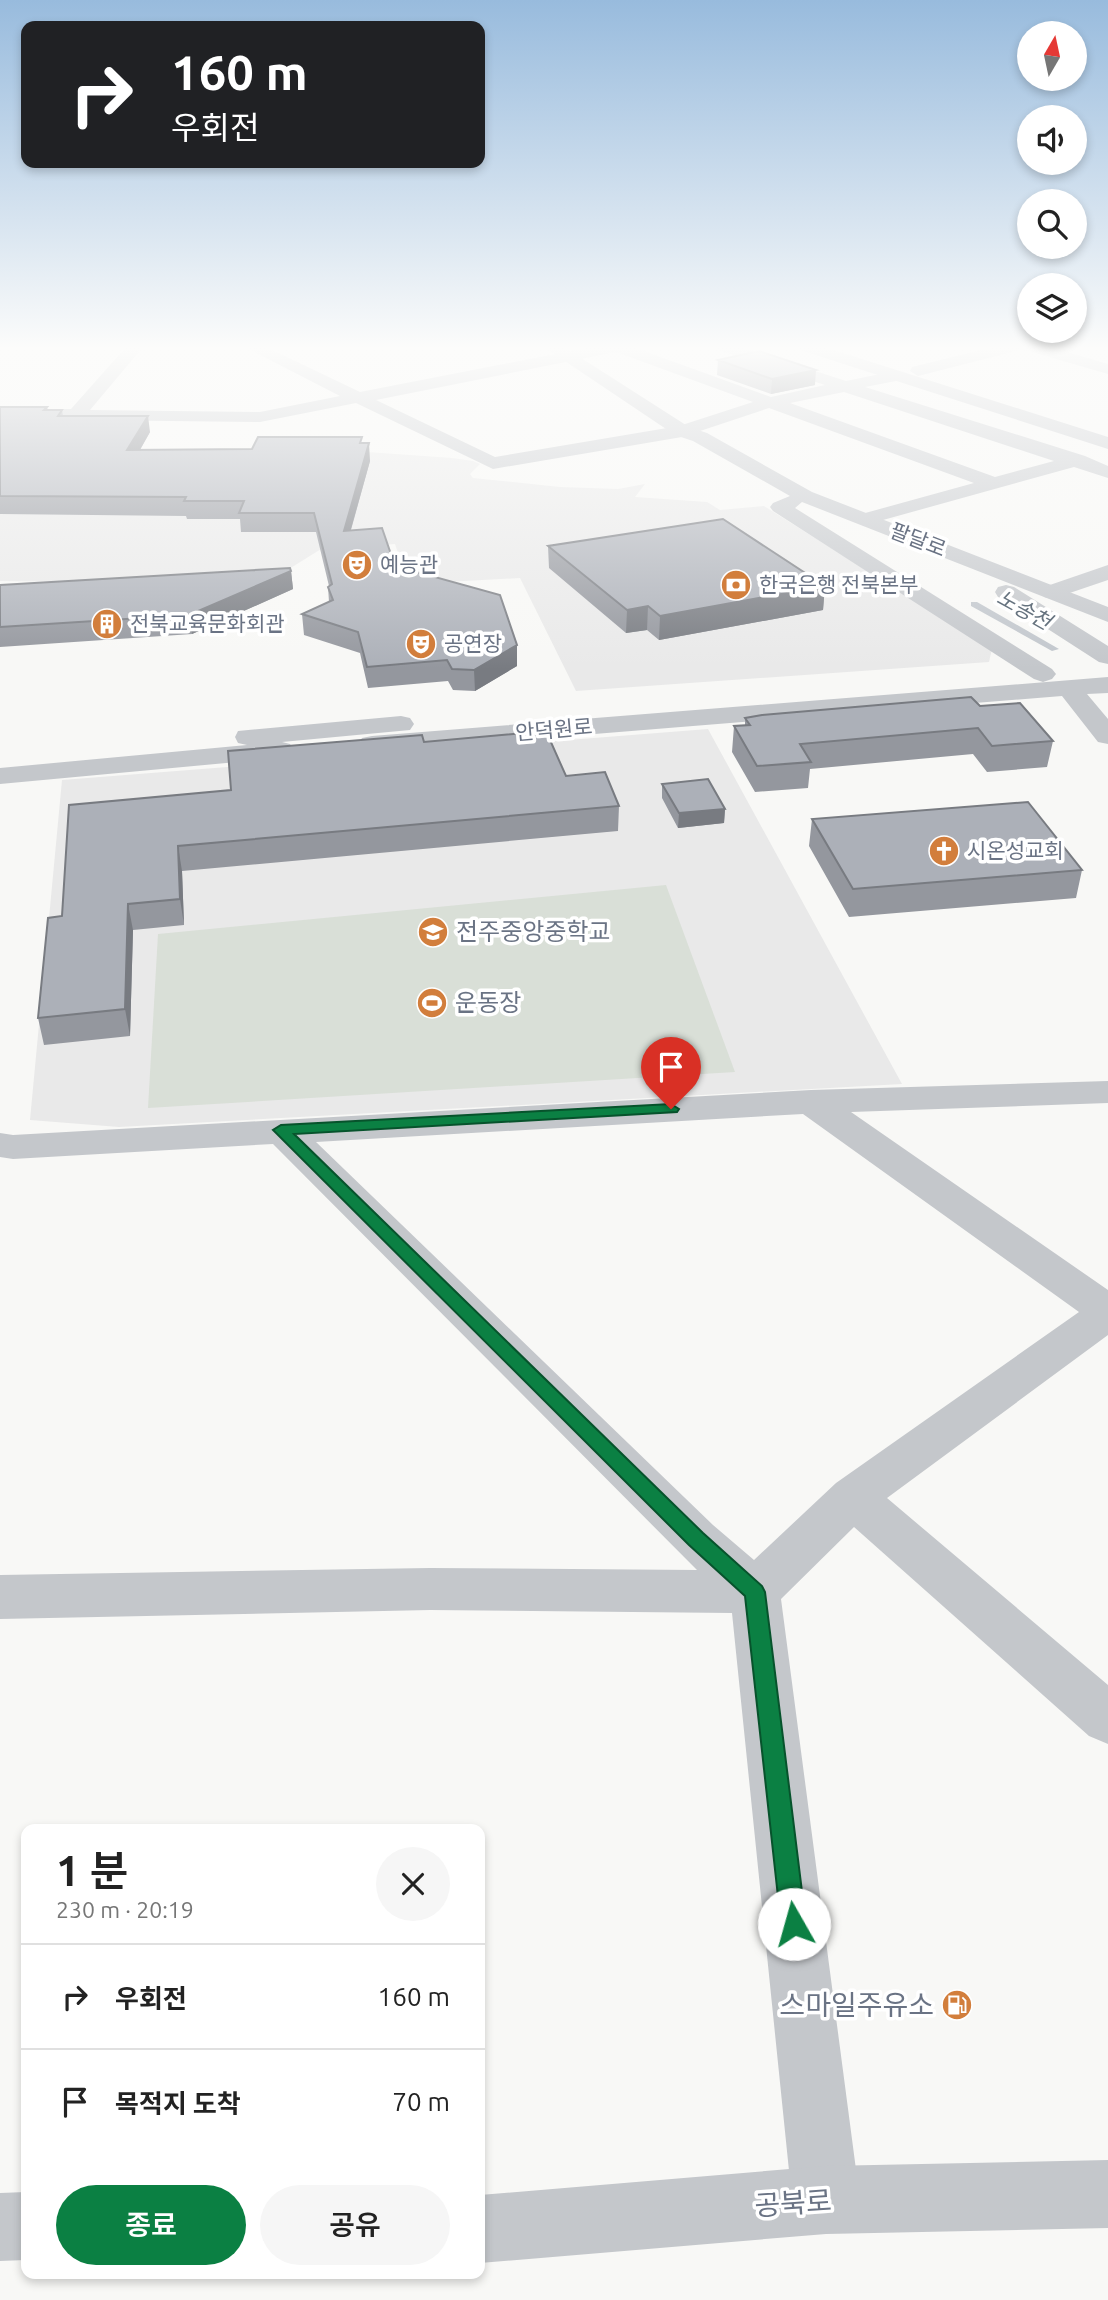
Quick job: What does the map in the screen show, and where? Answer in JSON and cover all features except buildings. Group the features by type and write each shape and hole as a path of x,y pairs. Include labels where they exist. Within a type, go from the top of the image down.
{"street":[{"path":"475,454 493,463 544,454"},
{"name":"팔달로","path":"731,454 804,496 1108,615"},
{"path":"915,454 994,483"},
{"path":"1060,454 1108,472"},
{"path":"865,519 1078,460"},
{"path":"804,496 780,507 1043,674"},
{"path":"1052,592 1108,572"},
{"path":"1027,583 1004,591 1108,657"},
{"name":"안덕원로","path":"0,758 1108,670"},
{"name":"안덕원로","path":"0,776 294,749 526,733 1108,685"},
{"path":"1069,689 1108,736"},
{"path":"0,1145 13,1147 811,1102 1108,1092"},
{"path":"0,1597 430,1589 755,1592 853,1497 1108,1312 811,1102"},
{"path":"281,1130 686,1529 755,1592 826,2200"},
{"path":"853,1497 1108,1719"},
{"name":"공북로","path":"485,2229 826,2200 1108,2194"},
{"path":"0,2227 21,2226"}],"shaded area":[{"name":"한국은행 전북본부","path":"233,454 400,454 452,458 480,464 470,474 473,478 560,487 618,489 645,484 635,497 707,502 720,510 764,506 992,649 989,662 576,691 520,578 408,584 395,544 321,549 265,584 0,581 0,486"},
{"name":"전주중앙중학교","path":"708,729 902,1084 119,1127 30,1120 62,780"},
{"name":"운동장","path":"666,885 735,1072 148,1108 158,934"}],"waterway":[{"name":"노송천","path":"974,604 1055,649"}],"place":[{"name":"예능관","path":"357,565"},
{"name":"한국은행 전북본부","path":"736,585"},
{"name":"전북교육문화회관","path":"107,624"},
{"name":"공연장","path":"421,644"},
{"name":"시온성교회","path":"944,851"},
{"name":"전주중앙중학교","path":"433,932"},
{"name":"운동장","path":"432,1003"},
{"name":"스마일주유소","path":"957,2005"}],"route":[{"path":"671,1109 281,1130 696,1539 755,1592 794,1924"}]}
